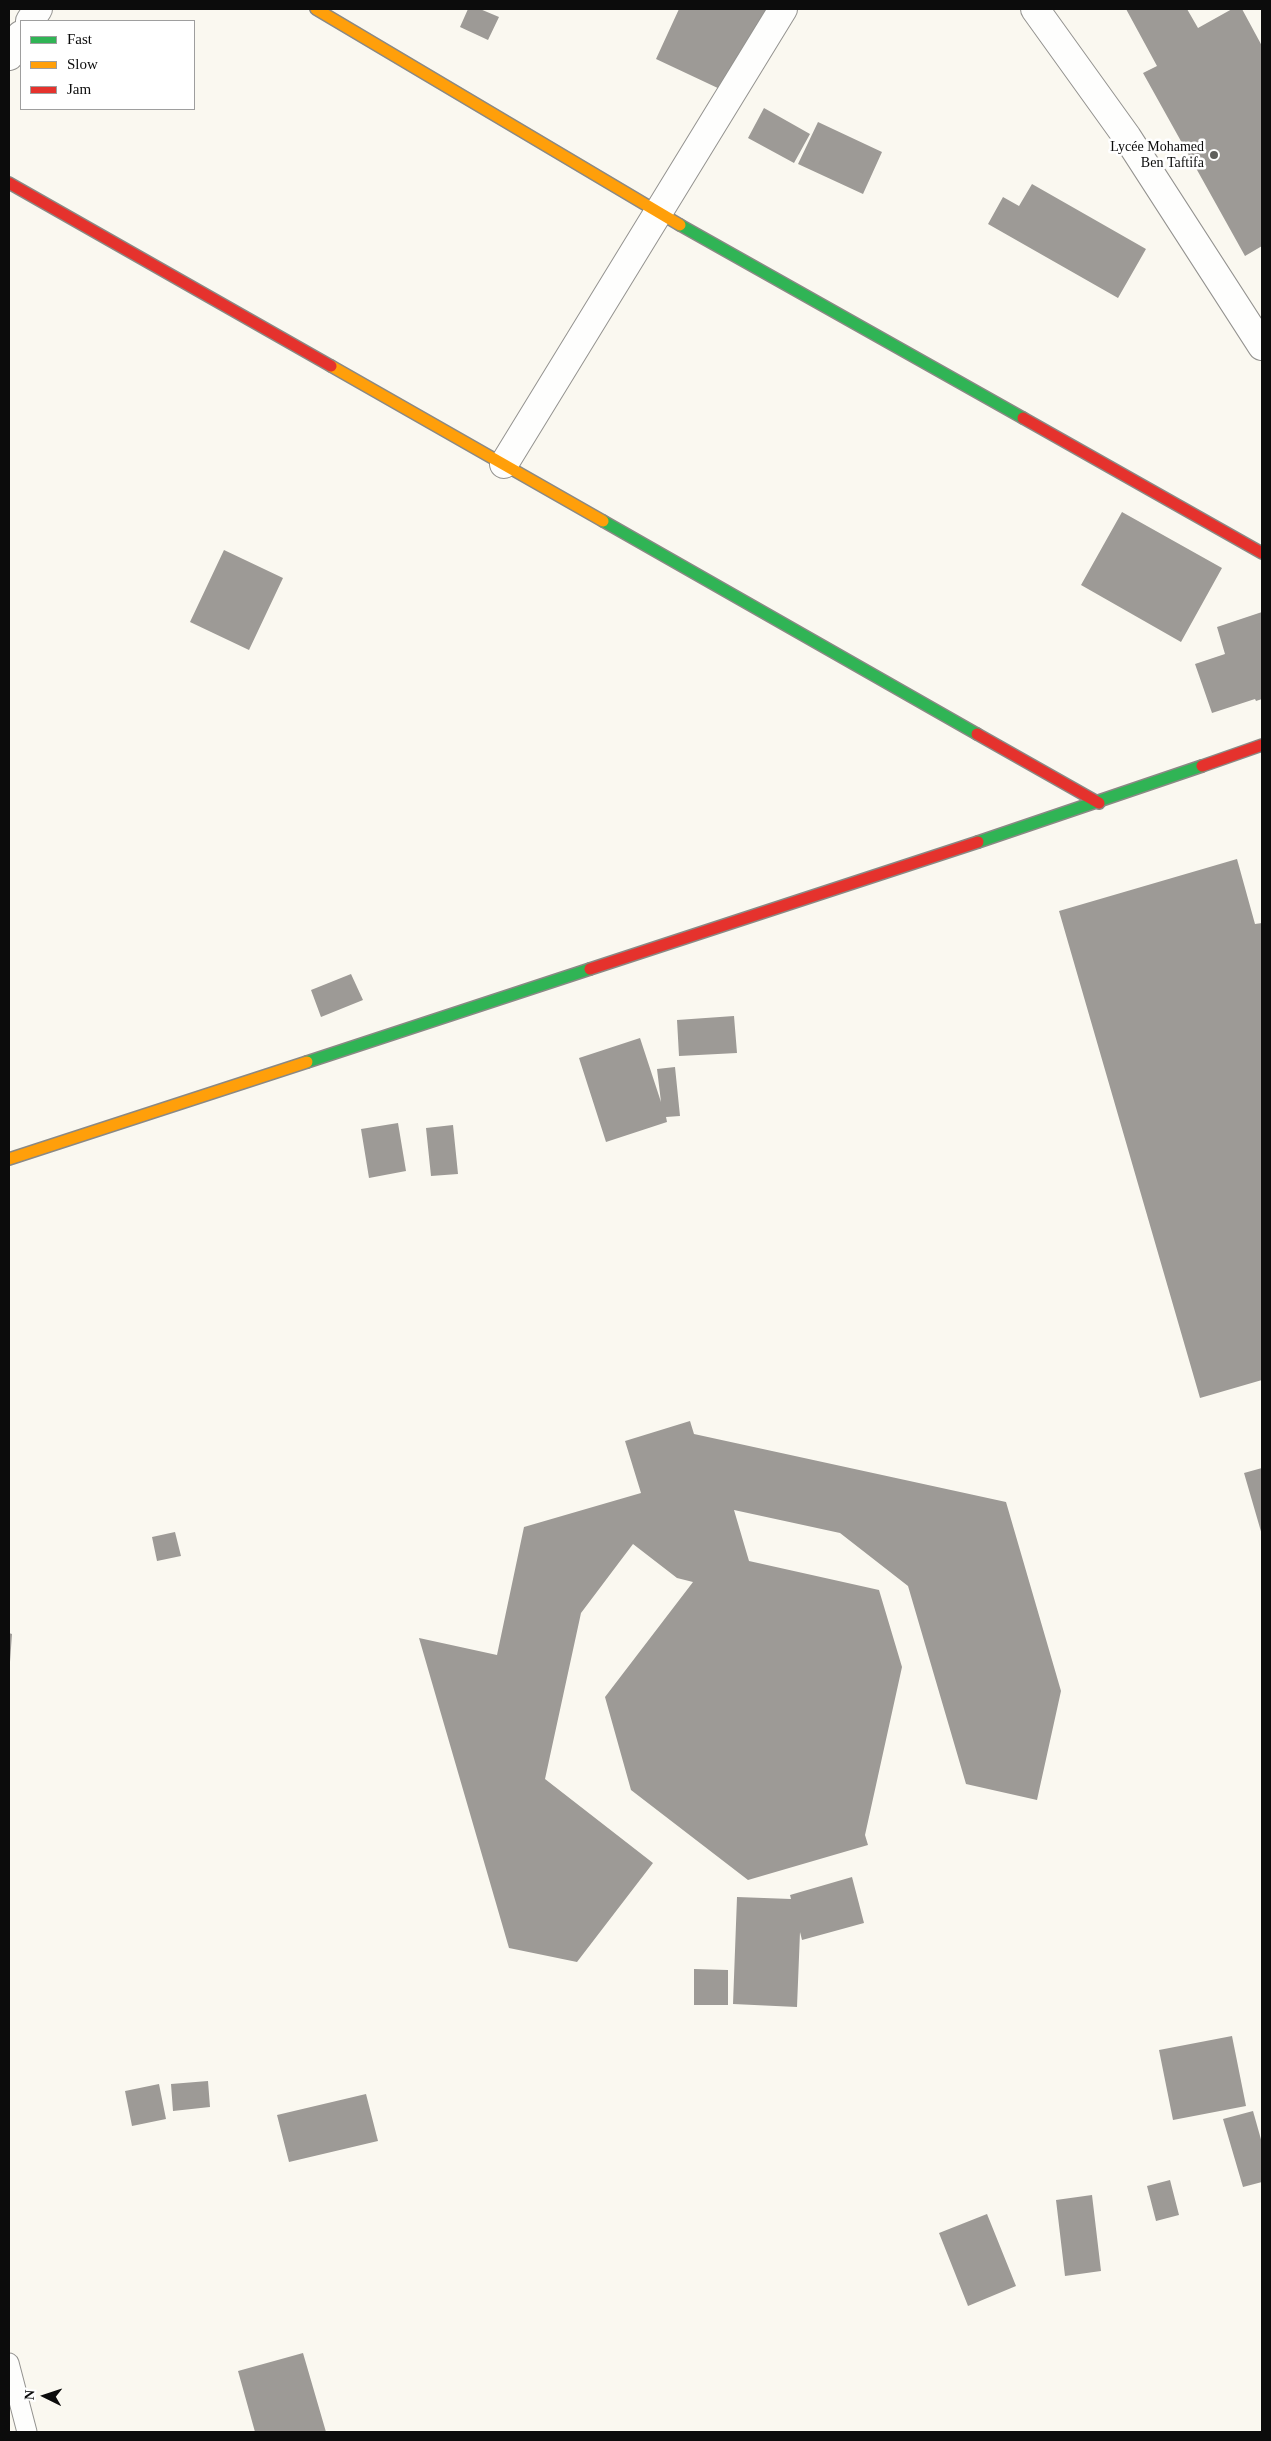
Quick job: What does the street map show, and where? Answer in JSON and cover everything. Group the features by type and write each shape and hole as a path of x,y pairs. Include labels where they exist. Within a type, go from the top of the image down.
{"street":[{"path":"31,20 38,9"},
{"path":"316,9 658,213 1262,553"},
{"path":"504,464 783,9"},
{"path":"1035,9 1127,137 1262,346"},
{"path":"9,56 20,38"},
{"path":"9,183 1098,803"},
{"path":"9,1159 1098,803 1262,745"}],"lane":[{"path":"9,2363 28,2432"}],"building":[{"path":"468,9 480,9 499,17 488,40 460,27"},
{"path":"679,9 780,9 739,98 656,59"},
{"name":"Lycée Mohamed Ben Taftifa","path":"1126,9 1187,9 1198,28 1232,9 1242,9 1262,46 1262,246 1245,256 1143,73 1157,66"},
{"path":"764,108 810,134 794,163 748,138"},
{"path":"818,122 882,152 863,194 798,164"},
{"path":"1032,184 1146,249 1118,298 988,224 1003,197 1019,206"},
{"path":"1122,512 1222,568 1181,642 1081,585"},
{"path":"224,550 283,578 249,650 190,622"},
{"path":"1262,612 1262,699 1256,701 1255,699 1212,713 1195,664 1225,654 1217,627"},
{"path":"1237,859 1255,924 1262,923 1262,1380 1200,1398 1059,911"},
{"path":"351,974 363,1000 321,1017 311,990"},
{"path":"734,1016 737,1053 679,1056 677,1020"},
{"path":"640,1038 661,1102 657,1069 675,1067 680,1116 666,1117 667,1122 606,1142 579,1058"},
{"path":"398,1123 406,1171 369,1178 361,1129"},
{"path":"453,1125 458,1174 431,1176 426,1128"},
{"path":"690,1421 694,1434 1006,1502 1061,1691 1037,1800 966,1784 908,1586 840,1533 734,1510 749,1561 879,1590 902,1667 865,1835 868,1845 748,1880 631,1790 605,1697 693,1582 677,1578 633,1544 581,1613 545,1779 653,1863 577,1962 509,1948 419,1638 497,1655 524,1527 641,1493 625,1441"},
{"path":"1262,1468 1262,1535 1244,1473"},
{"path":"175,1532 181,1556 157,1561 152,1537"},
{"path":"9,1633 12,1634 10,1662 9,1662"},
{"path":"852,1877 864,1923 802,1940 800,1932 797,2007 733,2004 737,1897 791,1899 790,1895"},
{"path":"694,1969 728,1970 728,2005 694,2005"},
{"path":"1232,2036 1246,2106 1173,2120 1159,2050"},
{"path":"208,2081 210,2107 173,2111 171,2084"},
{"path":"159,2084 166,2119 132,2126 125,2091"},
{"path":"366,2094 378,2141 289,2162 277,2115"},
{"path":"1253,2111 1262,2143 1262,2182 1243,2187 1223,2119"},
{"path":"1170,2180 1179,2215 1156,2221 1147,2186"},
{"path":"1092,2195 1101,2271 1065,2276 1056,2200"},
{"path":"987,2214 1016,2286 968,2306 939,2233"},
{"path":"303,2353 326,2432 255,2432 238,2371"}],"traffic: fast":[{"path":"680,225 1023,418"},
{"path":"603,521 977,734"},
{"path":"978,842 1202,766"},
{"path":"307,1062 590,969"}],"traffic: slow":[{"path":"316,9 680,225"},
{"path":"331,366 603,521"},
{"path":"9,1159 307,1062"}],"traffic: jam":[{"path":"9,183 331,366"},
{"path":"1023,418 1262,553"},
{"path":"977,734 1099,803"},
{"path":"1202,766 1262,745"},
{"path":"590,969 978,842"}],"place":[{"name":"Lycée Mohamed Ben Taftifa","path":"1214,155"}]}
